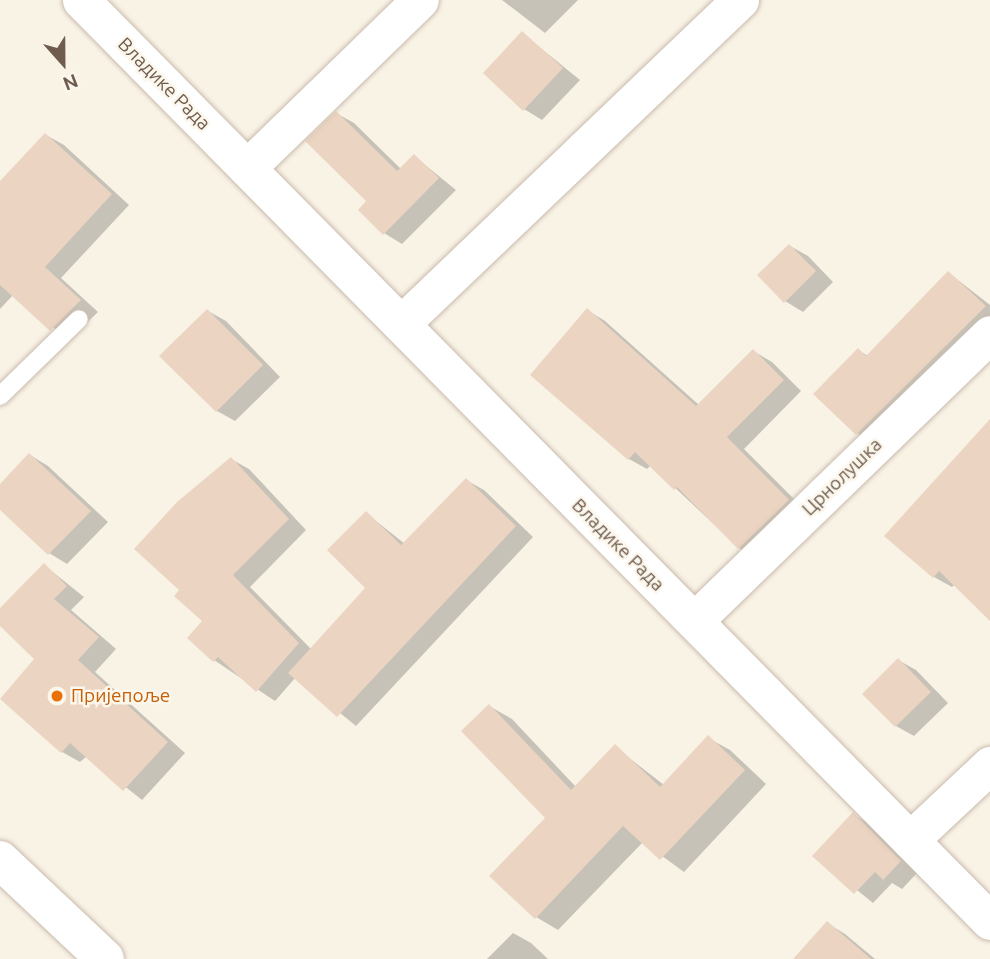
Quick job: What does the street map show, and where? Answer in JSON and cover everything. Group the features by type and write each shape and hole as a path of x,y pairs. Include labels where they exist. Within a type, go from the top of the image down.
{"main road":[{"path":"0,859 105,959"}],"street":[{"name":"Владике Рада","path":"80,0 990,921"},
{"path":"247,168 420,0"},
{"path":"401,324 740,0"},
{"name":"Црнолушка","path":"694,621 990,334"},
{"path":"910,840 990,765"}],"lane":[{"path":"0,396 79,319"}],"building":[{"path":"522,31 563,68 523,111 483,73"},
{"path":"336,111 397,171 414,154 439,178 383,235 358,210 366,201 305,141"},
{"path":"45,133 112,194 45,267 81,300 50,331 0,285 0,181"},
{"path":"789,244 816,271 784,303 757,275"},
{"path":"948,271 986,306 856,435 813,394 858,348 866,356"},
{"path":"587,308 696,406 753,349 784,380 727,437 789,500 738,549 677,487 674,490 635,452 628,460 530,375"},
{"path":"207,309 263,365 216,412 159,356"},
{"path":"990,419 990,621 939,571 933,578 884,536"},
{"path":"29,453 91,511 48,555 0,510 0,484"},
{"path":"231,457 289,519 233,575 299,643 256,692 218,657 213,662 187,638 202,621 174,596 179,590 134,549 177,502"},
{"path":"466,478 516,526 337,717 288,673 365,588 327,550 366,511 401,545"},
{"path":"44,563 67,586 54,599 99,637 78,660 168,742 123,791 70,743 61,753 0,699 34,659 0,626 0,608"},
{"path":"898,658 931,692 895,727 862,694"},
{"path":"489,704 571,790 615,744 660,787 708,735 745,770 660,860 623,826 535,919 489,876 545,818 461,731"},
{"path":"853,812 901,861 883,880 875,872 854,894 812,856"},
{"path":"827,921 871,959 793,959"}],"place":[{"name":"Пријепоље","path":"57,696"}]}
